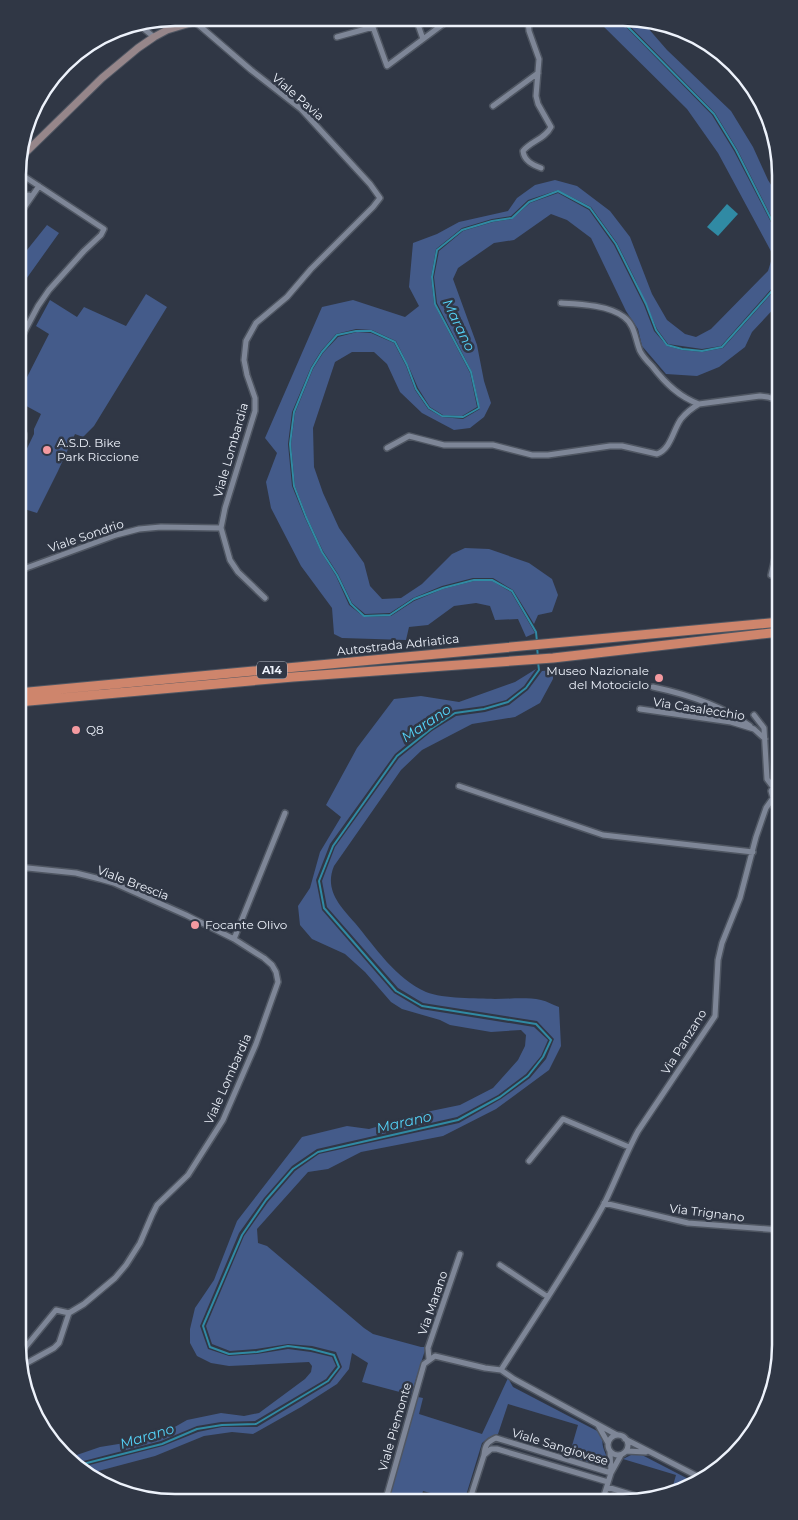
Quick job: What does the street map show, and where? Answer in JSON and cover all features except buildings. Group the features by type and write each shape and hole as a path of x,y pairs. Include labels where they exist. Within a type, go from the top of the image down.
{"highway":[{"name":"Autostrada Adriatica","path":"26,693 772,623"},
{"name":"Autostrada Adriatica","path":"26,701 293,677 553,658 772,633"}],"main road":[{"path":"29,149 102,78 154,36 179,26"}],"street":[{"name":"Viale Pavia","path":"200,26 250,70 301,109 370,184 380,198"},
{"path":"418,26 423,39"},
{"path":"337,37 372,27 387,66 441,26"},
{"path":"529,26 539,59 536,96 538,104 551,127 543,136 527,146 523,151 528,161 541,168"},
{"path":"145,29 154,36"},
{"path":"493,106 538,74"},
{"path":"26,178 104,229 101,235 49,290 26,329"},
{"path":"26,204 39,186"},
{"path":"26,197 29,195 31,197"},
{"name":"Viale Lombardia","path":"265,598 238,572 230,560 221,528 225,508 255,411 255,398 246,374 244,360 246,341 256,323 287,297 311,269 380,198"},
{"path":"561,303 608,309 626,318 632,326 640,352 661,377 681,395 700,404"},
{"path":"387,448 410,436 444,444 493,445 532,455 610,446 622,446 657,454 662,452 668,445 682,418 691,409 700,404 751,397 772,398"},
{"name":"Viale Sondrio","path":"26,568 116,535 139,529 161,527 221,528"},
{"name":"Via Casalecchio","path":"653,687 676,692 720,708 735,715 765,739"},
{"name":"Via Casalecchio","path":"640,709 731,722 754,729"},
{"name":"Via Casalecchio","path":"754,715 762,725 765,739 767,779 771,785"},
{"path":"459,786 604,834 752,852"},
{"name":"Via Panzano","path":"501,1370 548,1297 604,1203 638,1131 715,1016 718,960 722,943 740,898 756,837 766,808 771,800"},
{"path":"234,938 285,813"},
{"name":"Viale Brescia","path":"26,868 76,873 114,883 186,915 234,938 264,958 272,965 278,982"},
{"name":"Viale Lombardia","path":"26,1346 56,1310 69,1313 84,1304 126,1265 140,1243 157,1206 188,1174 223,1120 256,1044 278,982"},
{"path":"529,1161 563,1119 629,1147"},
{"name":"Via Trignano","path":"604,1203 688,1223 771,1229"},
{"name":"Via Marano","path":"429,1359 428,1348 460,1254"},
{"path":"500,1265 548,1297"},
{"path":"28,1362 54,1348 59,1343 69,1313"},
{"path":"429,1359 435,1356 501,1370 617,1435 695,1475"},
{"name":"Viale Piemonte","path":"387,1494 419,1379 424,1364 429,1359"},
{"path":"598,1424 608,1443 611,1473"},
{"path":"608,1443 611,1438 617,1435"},
{"name":"Viale Sangiovese","path":"472,1494 484,1454 484,1446 496,1438 611,1473"},
{"path":"604,1494 611,1473 628,1445 625,1439"},
{"name":"Viale Sangiovese","path":"484,1454 497,1448 630,1493"},
{"path":"610,1452 615,1455 649,1452"}],"shaded area":[{"path":"603,26 625,26 712,115 734,151 772,224 772,253 718,153 687,109"},
{"path":"631,27 648,29 667,50 731,111 753,147 772,186 772,218 737,149 715,113"},
{"path":"555,180 577,186 610,211 630,237 652,294 667,320 685,334 696,337 711,329 768,271 772,258 772,288 721,346 702,349 668,344 657,329 617,243 591,207 558,190 528,200 511,216 492,219 462,228 436,249 431,277 434,304 470,373 477,407 462,416 443,415 430,407 418,388 396,341 372,330 356,329 336,334 321,351 311,367 292,412 288,444 292,486 321,552 336,576 349,605 364,617 391,616 414,601 443,589 474,581 492,581 511,592 535,633 526,637 518,619 495,620 490,606 476,603 454,606 428,625 409,627 406,640 342,638 334,634 332,608 301,566 271,508 266,482 277,453 265,438 322,307 353,300 405,317 419,306 409,287 413,243 437,234 459,222 508,211 517,198 535,185"},
{"path":"558,193 589,210 614,245 644,305 654,331 667,346 702,352 723,348 772,293 772,311 752,332 745,347 719,367 697,376 666,374 642,346 638,329 626,311 591,238 567,220 551,214 514,240 494,243 458,268 453,279 477,345 484,381 491,403 484,417 470,428 454,430 422,413 400,392 387,364 374,352 352,352 335,362 313,428 314,467 323,493 339,528 364,563 370,586 382,599 401,598 422,584 452,554 465,548 489,549 529,563 552,579 558,595 552,612 538,615 534,624 513,590 493,578 473,578 442,586 413,598 390,613 365,614 352,603 338,574 323,551 295,486 291,444 295,413 313,369 323,353 338,337 357,332 371,333 394,343 406,366 415,390 428,409 442,417 463,419 480,409 472,372 437,303 434,277 439,251 463,231 493,222 512,219 530,203"},
{"path":"727,204 738,214 718,236 707,227"},
{"path":"47,225 59,233 26,279 26,251"},
{"path":"146,294 167,307 94,426 83,437 75,434 37,513 26,510 26,450 41,414 26,406 26,379 49,334 36,326 50,300 77,317 84,307 126,326"},
{"path":"536,669 524,686 506,700 484,706 454,710 429,726 395,754 330,844 316,880 322,910 394,993 421,1009 534,1027 548,1040 541,1056 526,1074 498,1095 457,1117 317,1149 292,1166 264,1198 239,1233 200,1326 208,1349 229,1356 288,1349 332,1357 336,1366 326,1379 255,1421 221,1422 197,1426 161,1441 83,1461 75,1455 100,1447 137,1441 166,1432 187,1420 221,1413 244,1416 259,1413 305,1379 311,1372 312,1366 309,1362 229,1366 211,1363 197,1356 190,1343 190,1329 195,1308 214,1280 237,1221 302,1137 347,1126 369,1129 431,1111 460,1105 493,1088 518,1060 525,1046 526,1035 521,1030 491,1032 450,1025 440,1020 402,1009 391,1002 365,972 345,954 312,939 300,925 298,906 310,888 320,852 341,817 326,805 357,748 394,699 421,696 459,702 515,682"},
{"path":"553,670 553,679 540,703 515,717 472,724 422,750 401,770 334,866 331,883 332,890 339,904 387,962 405,979 426,992 451,997 535,999 546,1001 559,1007 561,1046 549,1070 496,1109 443,1136 361,1152 328,1169 308,1172 257,1229 258,1243 267,1246 364,1328 373,1334 426,1347 411,1395 362,1382 368,1363 352,1353 349,1369 337,1384 253,1434 232,1432 204,1436 155,1456 97,1471 88,1465 163,1446 198,1432 222,1427 257,1427 330,1383 342,1367 336,1352 312,1346 288,1344 230,1351 212,1344 206,1326 244,1236 268,1202 295,1171 319,1154 459,1123 501,1099 530,1078 546,1059 554,1039 537,1021 423,1003 398,988 327,907 322,881 335,847 399,758 432,731 456,716 485,712 509,705 528,690 542,671"},
{"path":"508,1378 513,1387 601,1433 607,1464 600,1466 569,1456 578,1425 508,1404 498,1434 482,1443 466,1494 434,1494 423,1491 422,1494 390,1494 418,1397 423,1398 419,1414 482,1434"},
{"path":"633,1454 642,1455 688,1479 673,1485 676,1475 623,1459"}],"waterway":[{"name":"Marano","path":"627,26 714,114 736,150 772,221"},
{"name":"Marano","path":"537,642 536,632 512,591 492,580 474,580 443,588 414,599 390,615 364,616 351,604 337,575 322,552 294,486 290,444 294,412 312,368 322,352 337,335 356,331 371,331 395,342 407,365 416,389 429,408 442,416 463,417 479,408 471,372 435,304 432,277 437,250 462,230 492,221 512,218 529,202 558,191 590,208 616,244 646,304 656,330 667,345 702,351 722,347 772,291"},
{"name":"Marano","path":"537,647 538,657"},
{"name":"Marano","path":"85,1463 162,1444 197,1429 222,1425 256,1424 328,1381 339,1367 334,1355 288,1346 257,1352 229,1354 210,1347 203,1326 242,1235 266,1200 293,1169 318,1152 458,1120 500,1097 528,1076 543,1057 551,1040 536,1024 422,1006 396,991 324,908 319,881 333,846 397,756 455,713 484,709 508,702 526,688 539,670 538,662"}],"place":[{"name":"A.S.D. Bike Park Riccione","path":"47,450"},
{"name":"Museo Nazionale del Motociclo","path":"659,678"},
{"name":"Q8","path":"76,730"},
{"name":"Focante Olivo","path":"195,925"}]}
